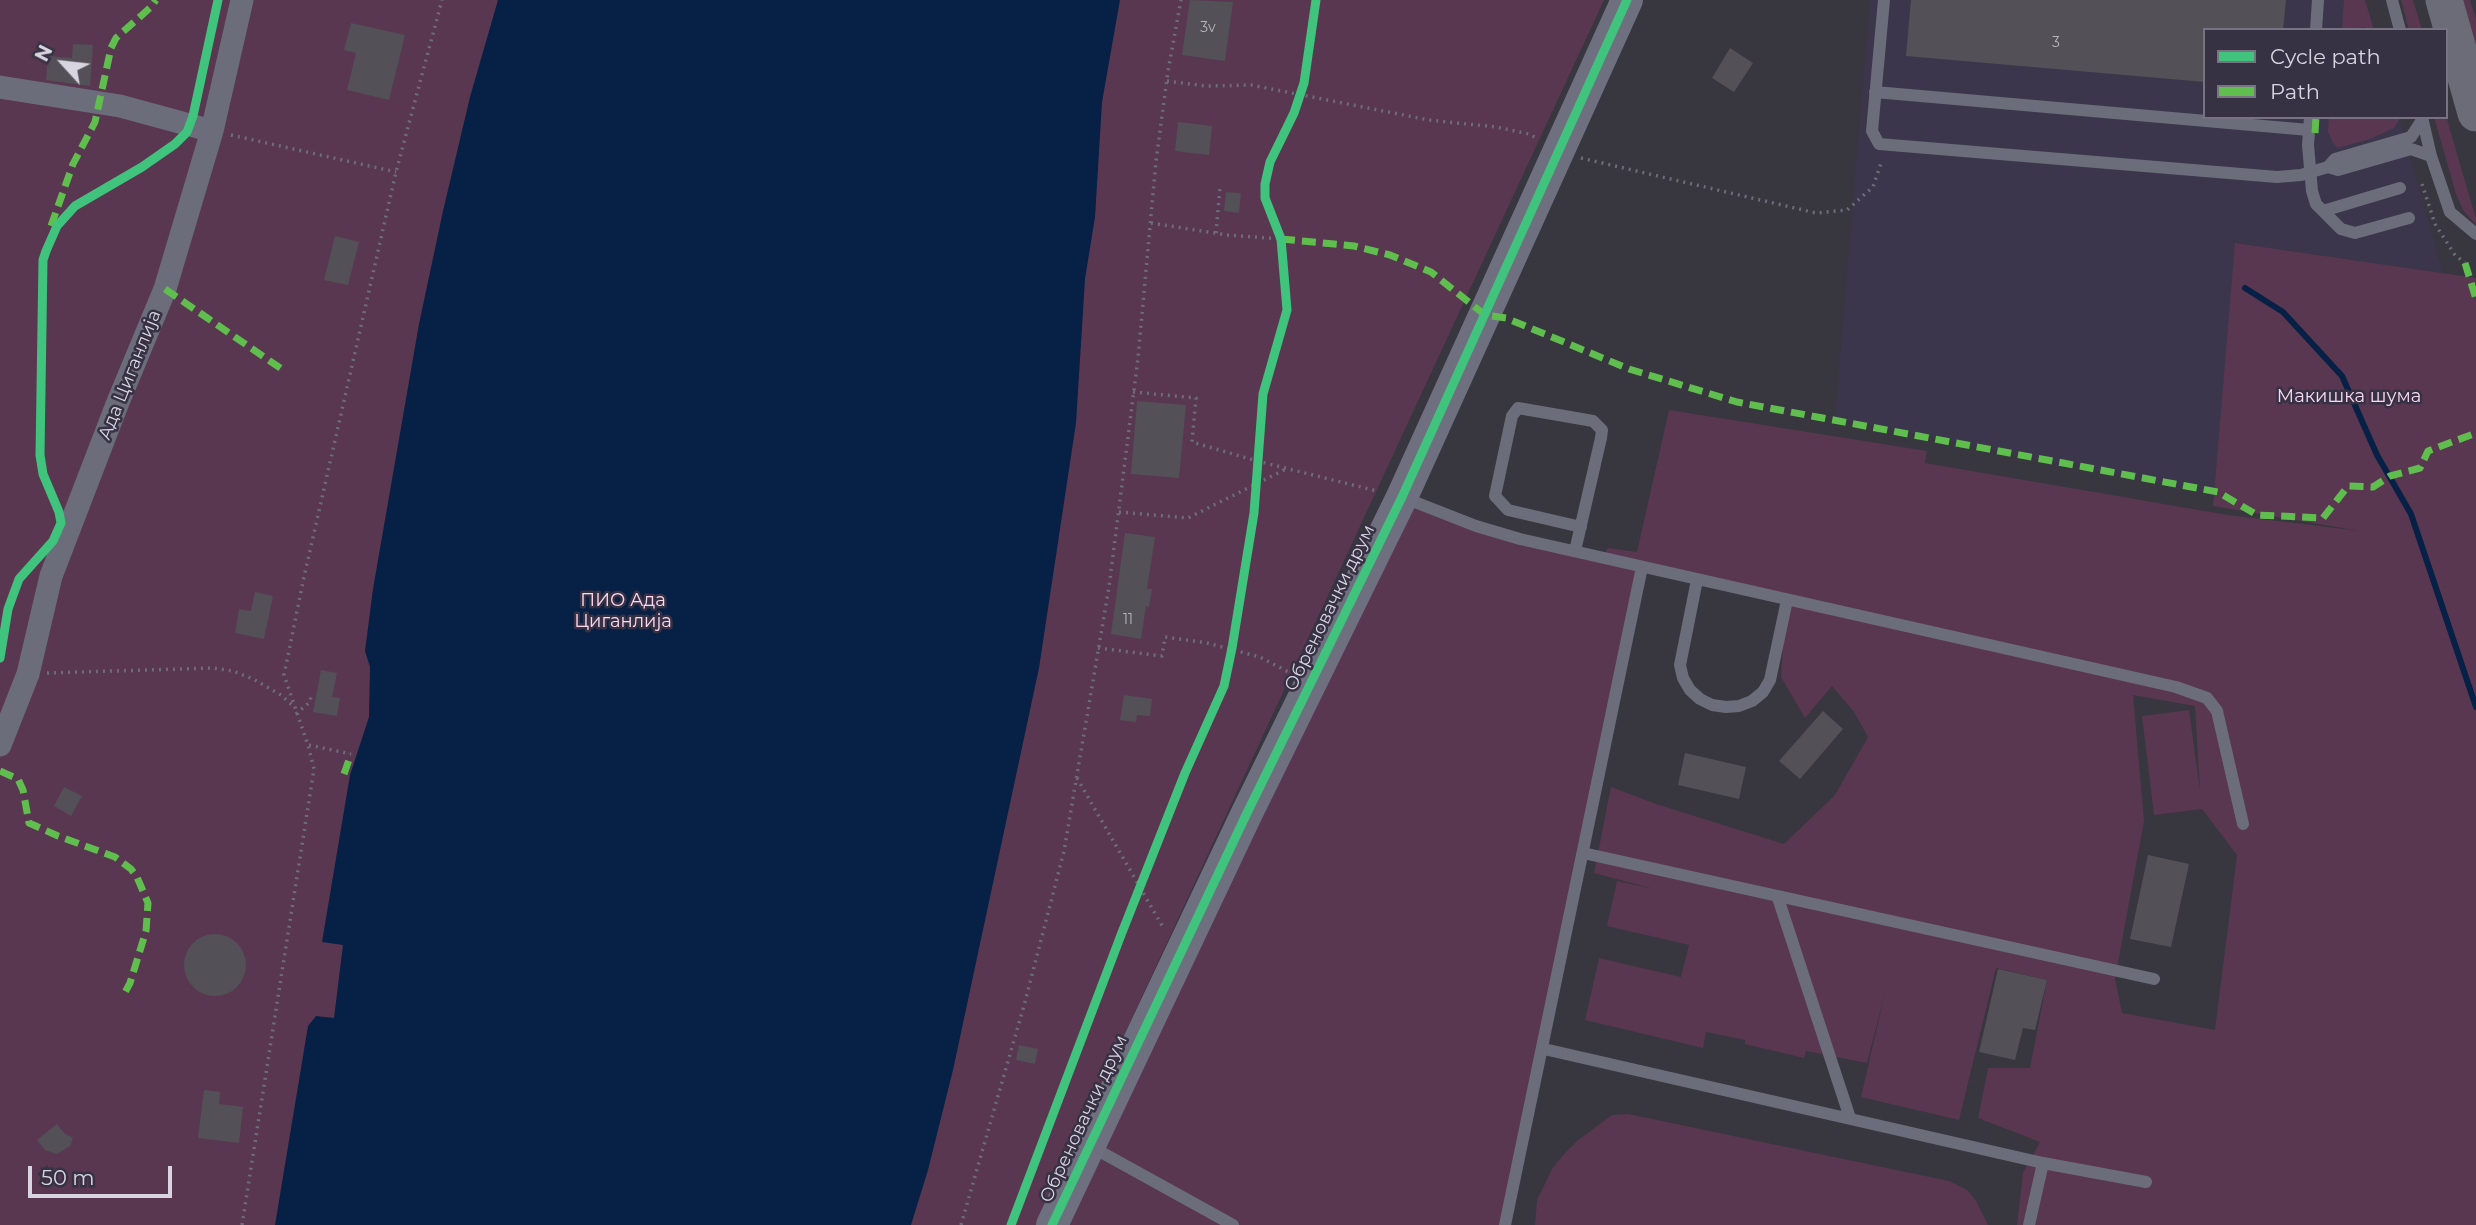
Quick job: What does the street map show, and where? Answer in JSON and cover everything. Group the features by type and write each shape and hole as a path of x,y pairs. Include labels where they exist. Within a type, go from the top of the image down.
{"main road":[{"path":"2444,0 2476,113"}],"street":[{"name":"Ада Циганлија","path":"0,745 28,674 51,576 164,289 212,131 242,0"},
{"name":"Обреновачки друм","path":"1052,1225 1402,497 1627,0"},
{"path":"0,87 120,106 212,131"}],"lane":[{"path":"1884,0 1872,131 1879,144 2277,177 2289,177 2328,167 2338,170 2411,149 2431,156"},
{"path":"2316,28 2318,0"},
{"path":"2392,0 2399,28"},
{"path":"1875,92 2203,115"},
{"path":"2253,119 2309,123 2310,172 2316,204 2341,229 2355,233 2409,218"},
{"path":"2422,119 2450,212 2476,234"},
{"path":"2328,167 2335,159 2411,137 2422,119"},
{"path":"2323,212 2400,188"},
{"path":"1575,551 1581,527 1602,430 1594,421 1523,408 1515,411 1495,496 1508,510 1581,527"},
{"path":"1402,497 1476,526 1575,551 2176,687 2207,698 2217,710 2243,824"},
{"path":"1506,1225 1642,567"},
{"path":"1697,580 1680,664 1683,678 1690,690 1700,699 1726,708 1752,701 1763,692 1770,680 1787,600"},
{"path":"1583,853 2154,979"},
{"path":"1778,898 1850,1118"},
{"path":"1544,1049 2043,1163 2146,1182"},
{"path":"1089,1146 1233,1225"},
{"path":"2029,1225 2043,1163"}],"path":[{"path":"242,1225 314,769 284,675 396,172 442,0"},
{"path":"961,1225 1060,870 1119,512 1156,161 1181,0"},
{"path":"1167,81 1206,86 1251,85 1299,100 1530,134"},
{"path":"1299,100 1304,83"},
{"path":"212,131 396,172"},
{"path":"1559,153 1816,213 1847,210 1873,187 1887,146"},
{"path":"1216,233 1220,188"},
{"path":"1151,223 1282,244 1276,225"},
{"path":"1133,392 1196,398 1192,442 1402,497"},
{"path":"1255,499 1258,448"},
{"path":"1119,512 1188,519 1288,468"},
{"path":"1230,661 1235,635"},
{"path":"1098,648 1162,656 1165,637 1232,648 1261,657 1310,684"},
{"path":"28,674 213,668 233,671 253,679 281,695 294,707"},
{"path":"296,713 310,702 311,696"},
{"path":"308,745 351,754"},
{"path":"1076,777 1139,889 1180,955"},
{"path":"1135,901 1144,877"}],"shaded area":[{"path":"1870,0 2365,0 2373,28 2203,28 2203,119 2400,119 2443,273 2236,243 2214,495 1835,418"}],"green space":[{"name":"ПИО Ада Циганлија","path":"0,0 1604,0 1036,1225 0,1225"},
{"path":"2344,0 2365,0 2373,28 2342,28"},
{"path":"2401,0 2413,0 2421,28 2408,28"},
{"path":"2456,0 2470,0 2476,19 2476,65"},
{"path":"2329,119 2399,119 2394,128 2370,139 2338,148 2328,132"},
{"path":"2435,119 2447,119 2476,225 2463,210"},
{"name":"Макишка шума","path":"2235,243 2476,278 2476,1225 2017,1225 2023,1173 2040,1142 1978,1118 1988,1068 2030,1068 2047,980 1996,968 1959,1120 1861,1097 1885,993 1867,1063 1806,1051 1804,1058 1745,1044 1745,1040 1706,1032 1703,1048 1585,1020 1599,958 1681,977 1689,945 1607,926 1617,881 1654,889 1594,873 1611,787 1784,844 1835,795 1868,737 1854,712 1832,686 1805,718 1781,677 1786,600 1643,567 1505,1225 1052,1225 1402,497 1476,526 1603,557 1608,548 1637,552 1669,410 1927,451 1925,463 2228,515 2360,531 2213,506","holes":["2133,695 2195,706 2200,791 2189,710 2142,716 2154,815 2202,809 2237,855 2215,1030 2122,1013 2115,979 2144,821"]},
{"path":"1628,1114 1949,1181 1967,1190 1988,1225 1535,1225 1537,1200 1552,1169 1564,1154 1612,1115"}],"water":[{"path":"498,0 1120,0 1102,102 1095,217 1085,279 1076,423 1039,668 953,1070 911,1225 275,1225 308,1026 316,1016 334,1018 343,945 322,942 350,775 369,717 370,667 365,651 373,589 419,324 470,97"}],"building":[{"path":"1190,0 1233,2 1225,61 1182,55"},
{"path":"1911,0 2286,0 2283,28 2203,28 2203,82 1906,56"},
{"path":"351,23 405,35 389,100 347,90 356,53 344,50"},
{"path":"73,44 93,45 90,86 46,80 48,56 72,58"},
{"path":"1730,48 1753,63 1734,92 1712,78"},
{"path":"1178,122 1212,126 1209,155 1175,151"},
{"path":"1226,192 1241,193 1239,213 1224,211"},
{"path":"335,236 359,242 348,285 324,280"},
{"path":"1137,401 1186,405 1179,478 1131,474"},
{"path":"1125,533 1155,537 1147,589 1152,589 1149,607 1146,606 1141,639 1111,634"},
{"path":"255,592 273,596 264,639 235,633 239,609 251,611"},
{"path":"321,670 337,673 332,697 340,698 337,716 313,712"},
{"path":"1124,695 1152,699 1150,716 1137,715 1136,722 1120,720"},
{"path":"1823,711 1843,729 1800,779 1779,761"},
{"path":"1685,753 1746,767 1739,799 1678,785"},
{"path":"64,787 82,796 71,816 54,806"},
{"path":"2148,855 2189,864 2171,947 2130,939"},
{"path":"215,934 237,943 246,965 237,987 215,996 193,987 184,965 193,943"},
{"path":"1998,969 2047,980 2035,1030 2023,1028 2015,1060 1979,1052"},
{"path":"1019,1045 1038,1049 1035,1064 1016,1060"},
{"path":"204,1090 220,1092 219,1104 243,1107 239,1143 198,1138"},
{"path":"57,1124 64,1133 73,1138 70,1146 57,1154 45,1150 37,1140"}],"waterway":[{"path":"2245,288 2283,312 2342,376 2377,455 2411,514 2476,707"}],"marked path":[{"path":"51,226 73,164 95,122 111,48 116,38 156,0"},
{"path":"2315,133 2316,119"},
{"path":"1281,239 1354,246 1390,255 1431,272 1485,315 1506,318 1629,369 1737,402 2218,492 2257,515 2323,518 2348,486 2373,487 2390,476 2420,468 2428,451 2476,433"},
{"path":"2465,263 2476,299"},
{"path":"165,289 286,372"},
{"path":"344,774 351,754"},
{"path":"0,771 18,779 23,790 29,823 115,857 137,877 148,903 146,931 130,983 123,996"}],"cycle path":[{"path":"0,658 8,609 19,579 53,541 61,523 43,474 40,455 43,260 57,226 75,206 142,167 175,144 187,132 193,116 218,0"},
{"path":"1011,1225 1185,773 1224,686 1254,513 1263,394 1287,310 1281,239 1265,198 1265,184 1270,162 1294,113 1304,83 1316,0"},
{"path":"1052,1225 1246,815 1402,497 1627,0"}]}
